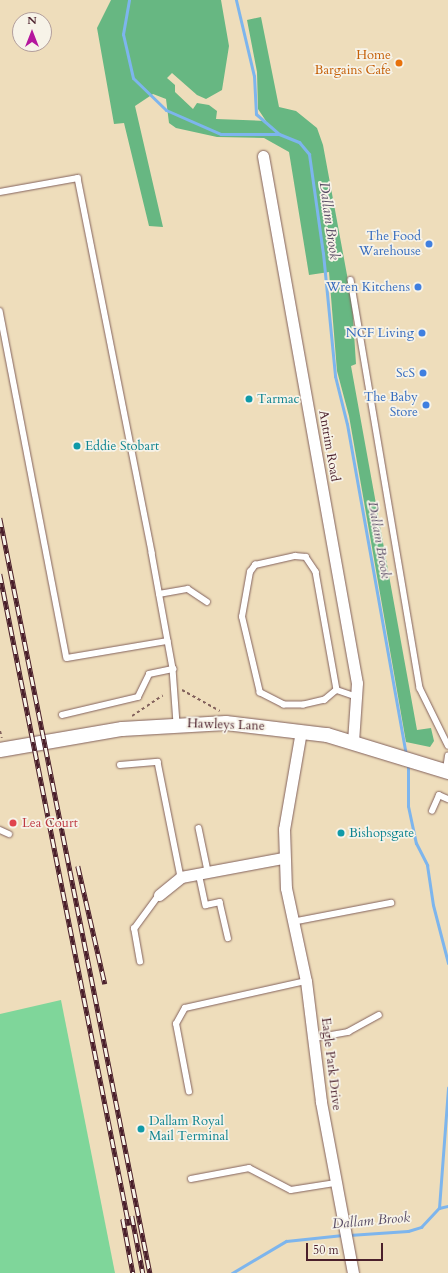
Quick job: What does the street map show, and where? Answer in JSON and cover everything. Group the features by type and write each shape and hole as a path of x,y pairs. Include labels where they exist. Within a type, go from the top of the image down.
{"street":[{"name":"Antrim Road","path":"263,156 358,697 353,741"},
{"name":"Hawleys Lane","path":"0,750 84,734 177,723 226,723 301,731 353,741 396,753 447,771"},
{"name":"Eagle Park Drive","path":"301,731 287,803 283,858 292,922 306,981 335,1183 353,1273"},
{"path":"160,895 181,877 283,858"}],"lane":[{"path":"0,192 78,178 168,641 173,669 177,723"},
{"path":"351,280 420,688 448,745"},
{"path":"0,311 67,658 168,641"},
{"path":"295,556 306,557 312,562 337,690 325,700 304,705 284,704 260,693 242,617 250,572 255,565 295,556"},
{"path":"159,594 188,589 207,602"},
{"path":"62,715 138,698 149,674 173,669"},
{"path":"337,690 358,697"},
{"path":"447,771 448,756"},
{"path":"120,765 158,762 181,877"},
{"path":"432,811 439,795 448,799"},
{"path":"199,828 206,905 220,902 228,938"},
{"path":"0,830 9,834"},
{"path":"140,962 134,929 160,895"},
{"path":"292,922 392,903"},
{"path":"189,1092 176,1024 185,1008 306,981"},
{"path":"314,1038 348,1032 379,1015"},
{"path":"191,1179 249,1168 291,1190 335,1183"}],"path":[{"path":"181,689 222,713"},
{"path":"127,722 163,695"}],"green space":[{"path":"111,0 221,0 229,46 222,90 206,99 197,95 172,73 167,78 175,85 175,92 193,109 197,103 209,105 217,111 216,119 266,121 258,109 257,72 247,20 261,17 279,107 296,111 317,128 323,145 352,302 356,364 351,366 417,730 431,728 434,741 430,747 406,742 349,416 337,371 329,272 309,275 289,152 264,138 217,137 176,128 169,123 166,99 153,94 135,106 163,227 149,226 124,123 114,124 97,28"},
{"path":"61,1000 115,1273 0,1273 0,1014"}],"waterway":[{"path":"129,0 123,34 133,78 166,110 221,134 279,134"},
{"name":"Dallam Brook","path":"236,0 254,76 256,114 279,134 299,142 309,154 323,253 335,376 347,424 406,755"},
{"name":"Dallam Brook","path":"408,765 408,806 416,843 427,865 433,905 448,963"},
{"name":"Dallam Brook","path":"349,1235 408,1231 421,1227 439,1208 448,1087"},
{"path":"439,1208 448,1206"},
{"name":"Dallam Brook","path":"232,1273 286,1241 343,1235"}],"railway":[{"path":"0,518 150,1273"},
{"path":"0,574 129,1225"},
{"path":"78,866 105,984"},
{"path":"132,1216 143,1273"},
{"path":"123,1219 133,1273"}],"place":[{"name":"Home Bargains Cafe","path":"399,63"},
{"name":"The Food Warehouse","path":"429,244"},
{"name":"Wren Kitchens","path":"418,287"},
{"name":"NCF Living","path":"422,333"},
{"name":"ScS","path":"423,373"},
{"name":"Tarmac","path":"249,399"},
{"name":"The Baby Store","path":"426,405"},
{"name":"Eddie Stobart","path":"77,446"},
{"name":"Lea Court","path":"13,823"},
{"name":"Bishopsgate","path":"341,833"},
{"name":"Dallam Royal Mail Terminal","path":"141,1129"}]}
